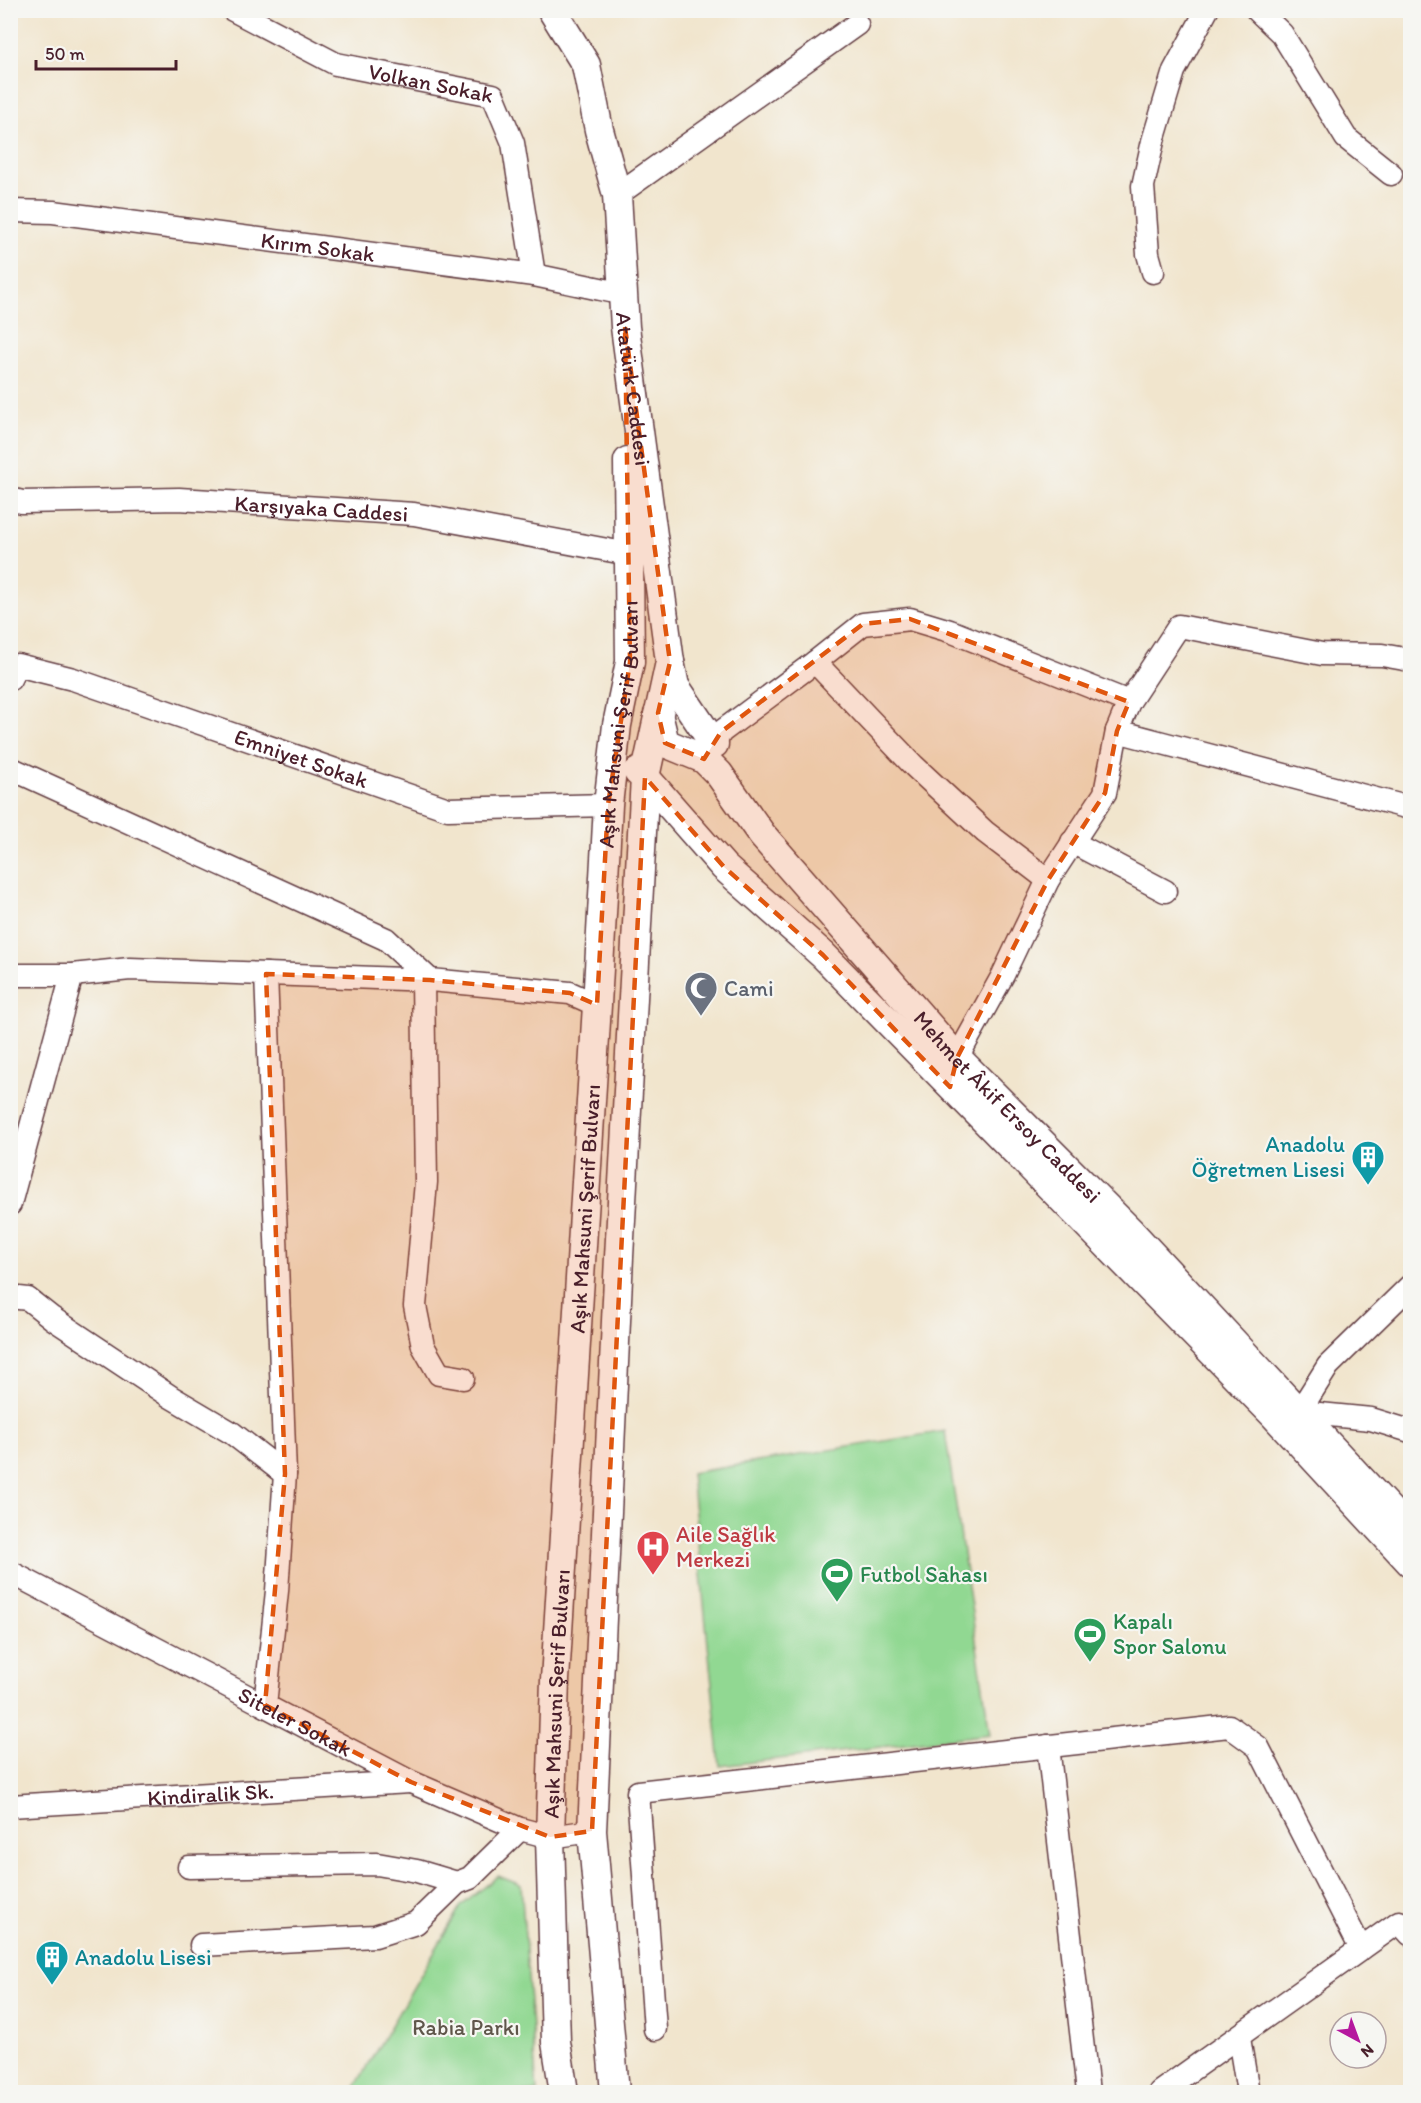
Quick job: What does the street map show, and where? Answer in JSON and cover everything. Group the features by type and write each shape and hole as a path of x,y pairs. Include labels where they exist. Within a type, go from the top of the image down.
{"main road":[{"name":"Atatürk Caddesi","path":"552,10 586,65 599,130 617,195 625,327 670,662 645,777"},
{"name":"Aşık Mahsuni Şerif Bulvarı","path":"564,2092 556,2042 550,1837 555,1680 608,805 617,725 630,662 625,327"},
{"path":"670,662 675,686 709,751"},
{"path":"617,725 637,705 658,713"},
{"name":"Mehmet Âkif Ersoy Caddesi","path":"658,713 665,743 709,751 719,774 762,835 957,1058 1131,1232 1410,1532"},
{"name":"Mehmet Âkif Ersoy Caddesi","path":"613,758 645,777 724,867 823,955 1275,1416 1410,1562"},
{"name":"Aşık Mahsuni Şerif Bulvarı","path":"615,2092 592,1831 619,1257 645,777"}],"street":[{"name":"Volkan Sokak","path":"233,10 336,64 493,95 513,143 534,275"},
{"path":"1153,272 1148,254 1143,186 1153,141 1174,71 1207,10"},
{"path":"1257,10 1282,34 1346,138 1391,174"},
{"path":"617,195 857,24"},
{"name":"Kırım Sokak","path":"10,211 53,212 534,275 624,294"},
{"name":"Karşıyaka Caddesi","path":"10,500 22,502 179,499 414,514 629,554"},
{"path":"709,751 722,732 863,624 910,619 951,631 1130,702"},
{"path":"950,1087 957,1058 1003,975 1048,880 1105,793 1117,731 1130,702 1179,626 1322,654 1382,655 1410,660"},
{"path":"815,662 914,766 985,832 1048,880"},
{"name":"Emniyet Sokak","path":"10,679 17,664 73,680 448,809 608,805"},
{"path":"1117,731 1410,808"},
{"path":"10,768 386,939 426,980 426,1182 415,1306 423,1346 440,1374 463,1378"},
{"path":"1072,842 1165,891"},
{"path":"10,975 72,975 130,969 426,980 570,993 597,1005"},
{"path":"265,1705 277,1591 285,1474 266,974"},
{"path":"10,1204 72,975"},
{"path":"1410,1286 1328,1366 1299,1412 1371,1419 1410,1431"},
{"path":"10,1297 28,1299 52,1318 171,1398 232,1433 285,1474"},
{"name":"Siteler Sokak","path":"10,1572 411,1782 520,1829 550,1837 592,1831"},
{"path":"655,2029 638,1792 1229,1726 1258,1747 1361,1949"},
{"path":"1048,1746 1089,2092"},
{"name":"Kindiralik Sk.","path":"10,1806 411,1782"},
{"path":"201,1945 375,1936 416,1923 457,1883 470,1878 520,1829"},
{"path":"189,1867 377,1864 417,1871 457,1883"},
{"path":"1160,2092 1361,1949 1407,1924"},
{"path":"1239,2038 1248,2092"}],"highlighted area":[{"path":"625,327 670,662 658,713 665,743 704,759 721,732 863,624 910,619 1129,702 1117,731 1105,793 1048,880 957,1058 950,1087 823,955 724,867 645,777 592,1831 550,1837 411,1782 265,1705 285,1474 266,974 430,980 570,993 597,1005 608,805 630,662"}],"green space":[{"name":"Futbol Sahası","path":"945,1431 990,1734 720,1766 691,1473"},
{"name":"Rabia Parkı","path":"498,1876 521,1885 537,2092 352,2092 461,1906"}],"place":[{"name":"Cami","path":"701,1017"},
{"name":"Anadolu Öğretmen Lisesi","path":"1368,1186"},
{"name":"Aile Sağlık Merkezi","path":"653,1576"},
{"name":"Futbol Sahası","path":"837,1603"},
{"name":"Kapalı Spor Salonu","path":"1090,1663"},
{"name":"Anadolu Lisesi","path":"52,1986"}]}
